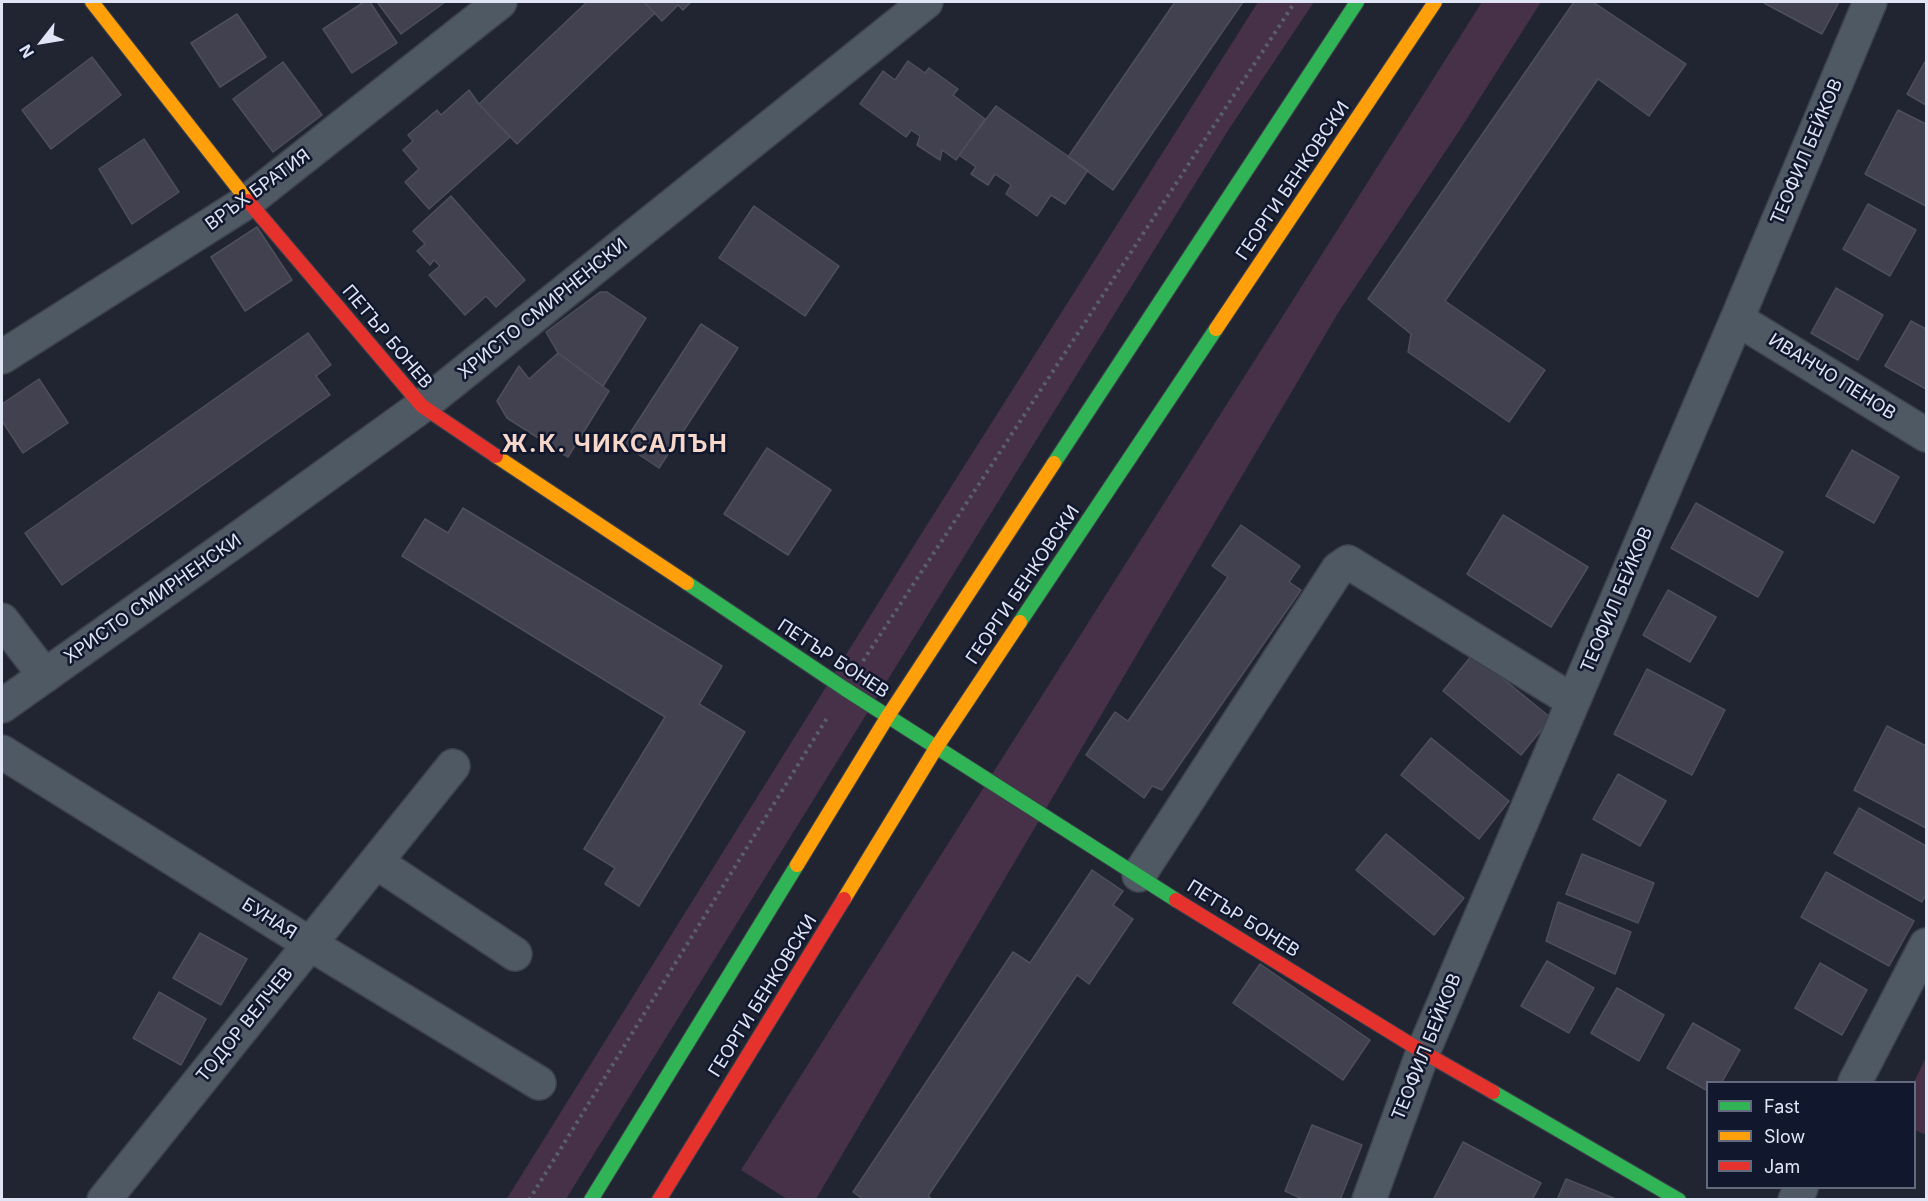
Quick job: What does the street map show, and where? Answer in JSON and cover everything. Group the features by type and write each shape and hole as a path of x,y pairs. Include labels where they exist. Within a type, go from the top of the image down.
{"street":[{"name":"ПЕТЪР БОНЕВ","path":"92,2 248,201 422,406 936,748 1423,1052 1680,1200"},
{"name":"ВРЪХ БРАТИЯ","path":"2,357 248,201 500,2"},
{"name":"ХРИСТО СМИРНЕНСКИ","path":"2,706 422,406 927,2"},
{"path":"591,1200 888,716 1357,2"},
{"name":"ГЕОРГИ БЕНКОВСКИ","path":"659,1200 936,748 1435,2"},
{"name":"ТЕОФИЛ БЕЙКОВ","path":"1369,1200 1423,1052 1870,2"},
{"name":"ИВАНЧО ПЕНОВ","path":"1737,319 1926,435"},
{"path":"1139,875 1338,569 1348,562 1573,701"},
{"path":"2,620 45,676"},
{"name":"БУНАЯ","path":"2,752 310,944 539,1083"},
{"name":"ТОДОР ВЕЛЧЕВ","path":"104,1200 453,766"},
{"path":"376,862 515,954"},
{"path":"1856,1081 1926,945"}],"path":[{"path":"529,1200 845,689 1296,2"}],"shaded area":[{"path":"1258,2 1314,2 1229,129 566,1199 506,1200 925,528"},
{"path":"1482,2 1541,2 1459,131 1338,313 816,1199 787,1199 741,1170"},
{"path":"1926,1057 1926,1135 1916,1130 1914,1081"}],"building":[{"path":"364,2 370,2 397,43 352,73 323,29"},
{"path":"377,2 445,2 401,34"},
{"path":"587,2 644,2 655,13 517,144 479,104"},
{"path":"644,2 691,2 683,10 678,5 662,21"},
{"path":"1175,2 1243,2 1113,190 1068,157"},
{"path":"1574,2 1593,2 1686,64 1649,116 1598,79 1445,301 1545,370 1509,422 1408,352 1411,334 1368,299"},
{"path":"1765,2 1839,2 1822,34"},
{"path":"237,14 266,57 220,87 191,43"},
{"path":"92,57 121,95 51,149 22,110"},
{"path":"1926,60 1926,105 1907,94"},
{"path":"908,61 925,73 929,68 958,89 953,95 985,119 956,160 942,150 940,160 917,145 920,136 911,130 906,137 860,104 883,71 895,80"},
{"path":"283,62 322,115 273,152 233,99"},
{"path":"469,90 510,137 429,209 405,182 419,169 403,150 413,141 408,135 437,110 441,115"},
{"path":"996,106 1088,170 1065,204 1051,195 1037,216 1006,194 1011,185 995,174 988,185 971,174 976,167 959,155"},
{"path":"1898,110 1926,124 1926,206 1865,174"},
{"path":"144,139 179,192 132,224 99,169"},
{"path":"451,196 525,280 496,307 486,296 465,315 429,275 440,266 434,260 430,265 417,251 425,244 413,231"},
{"path":"1868,204 1916,230 1890,276 1843,249"},
{"path":"754,206 839,266 805,316 719,258"},
{"path":"257,227 292,280 245,311 211,257"},
{"path":"1836,288 1883,315 1858,360 1811,333"},
{"path":"600,292 607,292 646,318 603,386 558,353 546,332"},
{"path":"1911,321 1926,329 1926,389 1885,366"},
{"path":"701,324 738,348 659,468 623,444"},
{"path":"308,333 331,365 316,376 330,395 62,585 25,533"},
{"path":"558,353 609,391 568,457 507,418 497,401 519,366 529,379"},
{"path":"39,379 68,423 23,453 2,421 2,404"},
{"path":"767,448 831,490 788,555 724,514"},
{"path":"1852,450 1899,477 1874,523 1826,496"},
{"path":"1696,503 1783,552 1758,597 1671,548"},
{"path":"463,508 722,666 699,704 745,732 639,906 605,884 615,868 584,849 665,717 402,556 425,519 448,533"},
{"path":"1503,515 1588,567 1551,627 1467,574"},
{"path":"1241,525 1300,566 1289,582 1301,590 1162,790 1152,786 1144,798 1086,755 1115,712 1128,721 1228,577 1212,566"},
{"path":"1668,590 1716,617 1690,662 1643,635"},
{"path":"1473,654 1551,718 1521,755 1443,691"},
{"path":"1647,669 1725,710 1692,775 1614,734"},
{"path":"1887,726 1926,746 1926,828 1854,790"},
{"path":"1431,738 1509,801 1479,839 1401,775"},
{"path":"1618,774 1666,801 1640,846 1593,819"},
{"path":"1859,808 1926,846 1926,894 1922,902 1834,853"},
{"path":"1386,834 1464,898 1434,935 1356,870"},
{"path":"1582,854 1654,883 1638,923 1566,894"},
{"path":"1092,870 1123,891 1113,905 1133,919 1089,984 1077,975 928,1196 933,1200 864,1200 853,1192 1013,952 1030,963"},
{"path":"1826,872 1914,921 1889,966 1801,917"},
{"path":"1558,902 1631,932 1615,974 1546,941"},
{"path":"200,933 247,959 221,1005 173,978"},
{"path":"1547,961 1594,988 1569,1033 1521,1006"},
{"path":"1820,963 1867,990 1842,1035 1795,1008"},
{"path":"1260,964 1370,1040 1343,1080 1233,1003"},
{"path":"1617,988 1664,1015 1639,1061 1591,1033"},
{"path":"159,992 206,1019 181,1065 133,1038"},
{"path":"1693,1023 1740,1050 1723,1081 1706,1081 1706,1090 1667,1068"},
{"path":"1312,1125 1362,1145 1340,1200 1305,1200 1285,1191"},
{"path":"1463,1142 1541,1183 1532,1200 1433,1200"},
{"path":"1566,1179 1616,1199 1616,1200 1557,1200"}],"traffic: fast":[{"path":"1054,463 1357,2"},
{"path":"1020,622 1216,329"},
{"path":"687,583 845,689 1176,900"},
{"path":"591,1200 797,865"},
{"path":"1493,1092 1679,1200"}],"traffic: slow":[{"path":"92,2 248,201"},
{"path":"1216,329 1435,2"},
{"path":"496,456 687,583"},
{"path":"797,865 888,716 1054,463"},
{"path":"844,899 936,748 1020,622"}],"traffic: jam":[{"path":"248,201 422,406 496,456"},
{"path":"659,1200 844,899"},
{"path":"1176,900 1423,1052 1493,1092"}],"district":[{"name":"Ж.К. ЧИКСАЛЪН","path":"615,445"}]}
